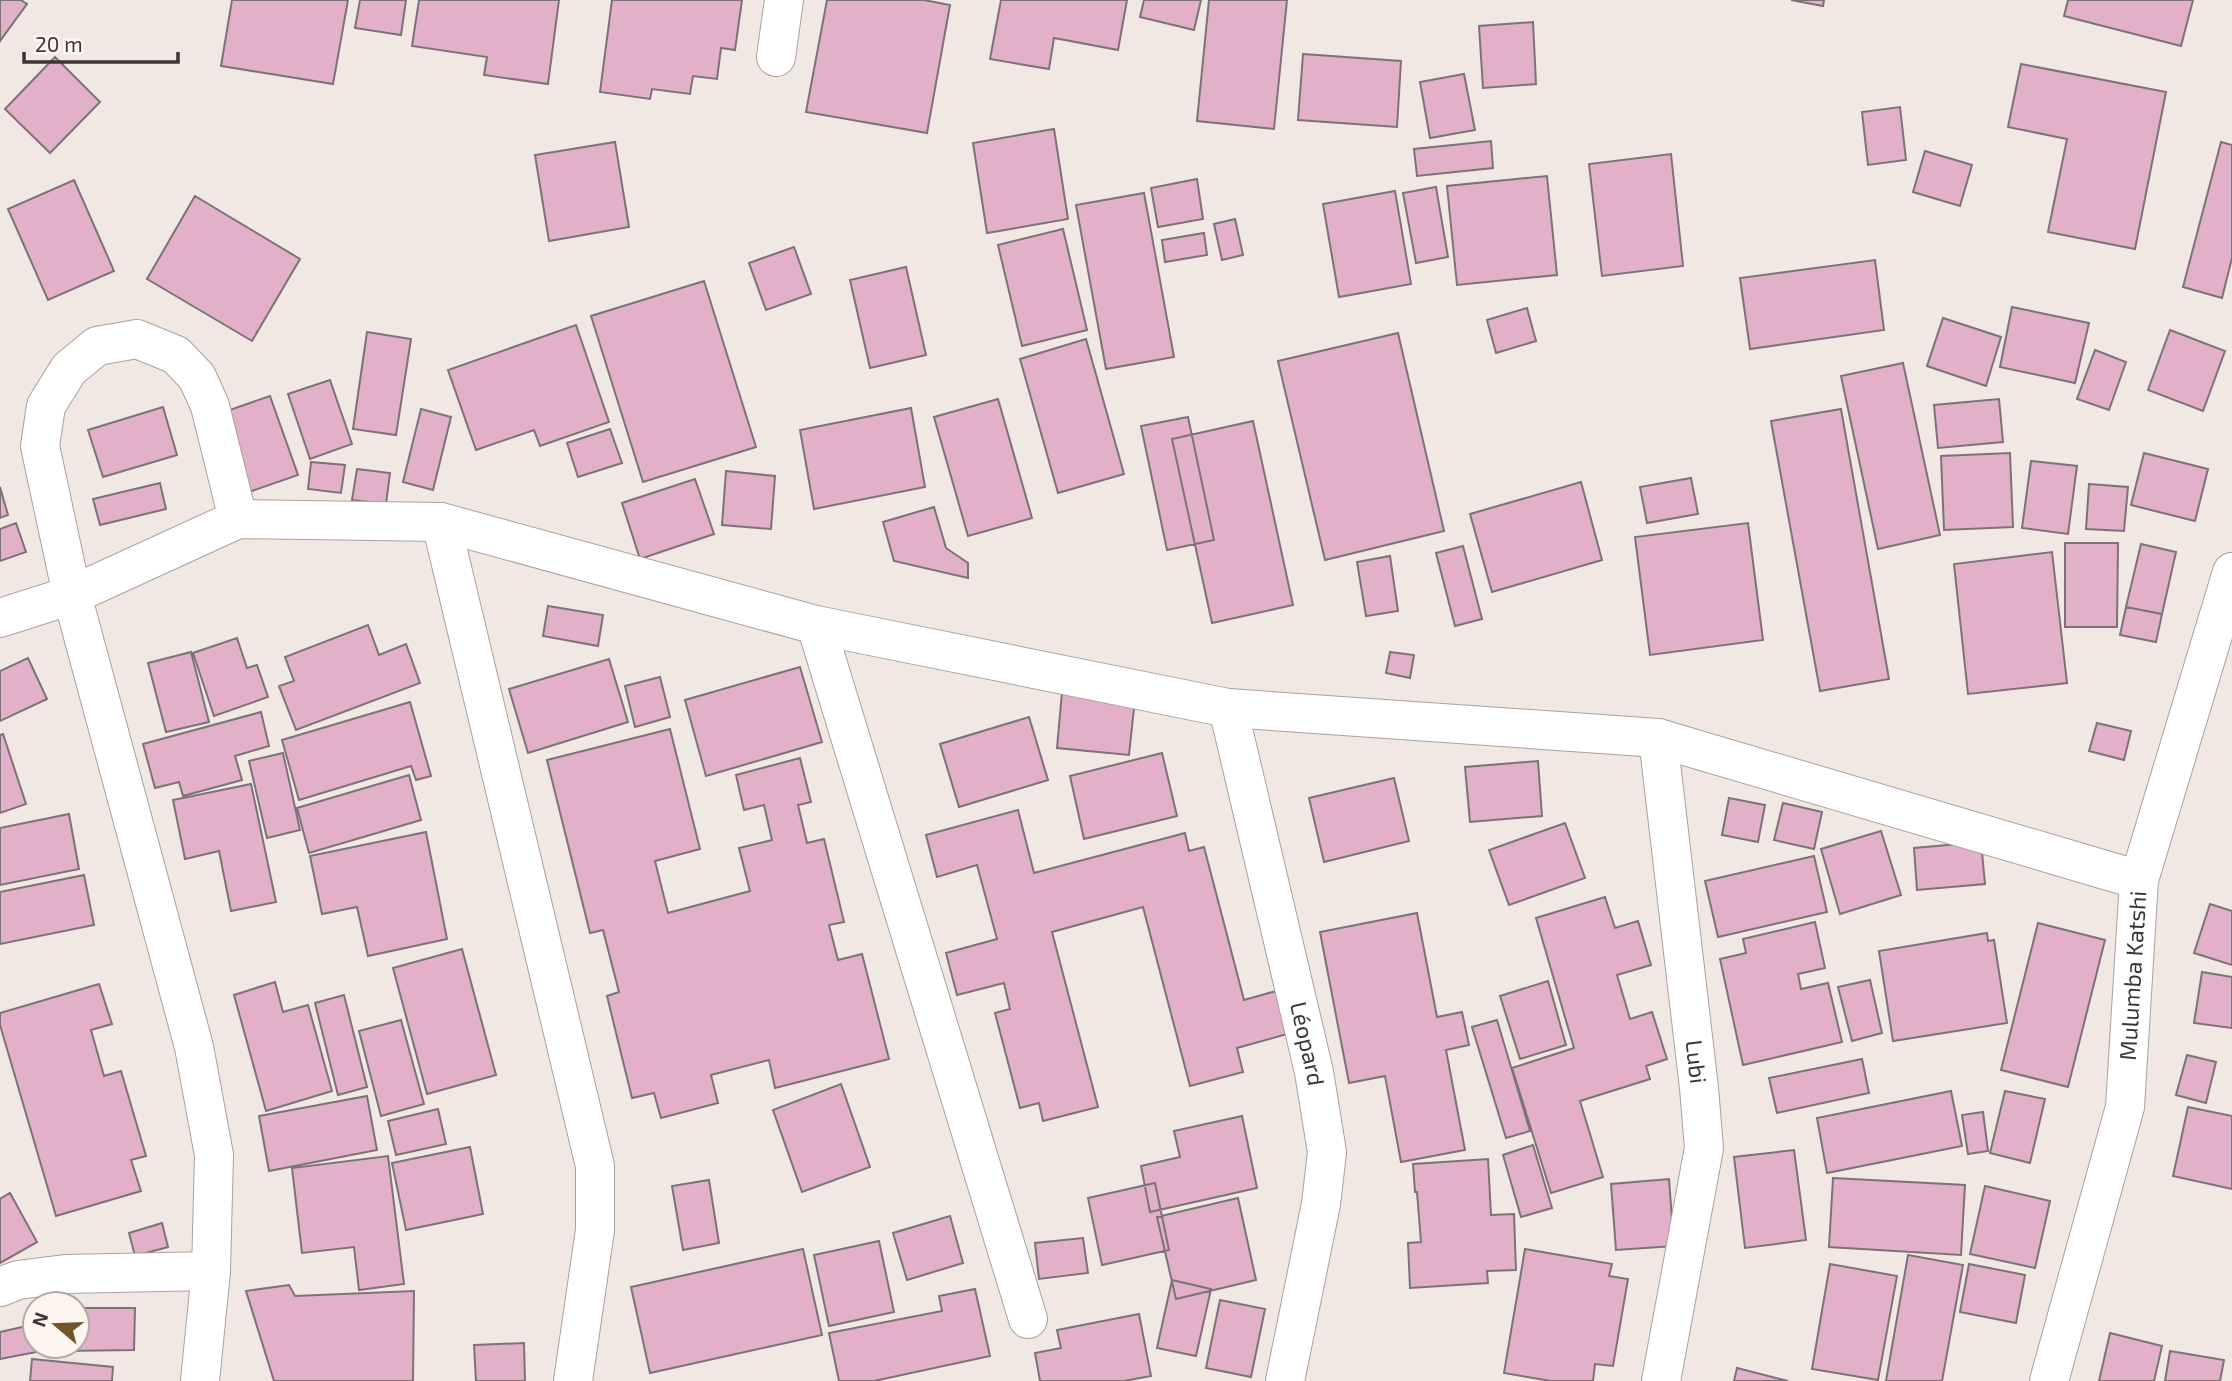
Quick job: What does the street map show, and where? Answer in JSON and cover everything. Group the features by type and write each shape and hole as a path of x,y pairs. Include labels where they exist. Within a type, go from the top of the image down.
{"street":[{"path":"776,57 783,0"},
{"path":"200,1381 211,1271 214,1155 194,1047 72,595 40,446 46,406 69,369 97,346 137,339 176,355 197,377 210,406 238,519"},
{"path":"0,618 72,595 238,519 442,522 816,625 1228,708 1658,738 2139,880"},
{"path":"442,522 594,1166 595,1230 573,1381"},
{"name":"Mulumba Katshi","path":"2049,1381 2125,1107 2139,880 2232,572"},
{"path":"816,625 1028,1319"},
{"name":"Léopard","path":"1228,708 1314,1072 1327,1152 1321,1204 1285,1381"},
{"name":"Lubi","path":"1658,738 1704,1148 1661,1381"},
{"path":"0,1287 18,1280 65,1274 211,1271"}],"building":[{"path":"0,0 21,0 27,4 0,41"},
{"path":"232,0 348,0 333,84 221,66"},
{"path":"360,0 406,0 401,35 355,28"},
{"path":"419,0 559,0 548,84 484,75 487,57 412,46"},
{"path":"612,0 742,0 735,50 721,48 717,79 693,76 690,94 652,89 650,99 600,92"},
{"path":"827,0 924,0 950,5 927,133 806,112"},
{"path":"1001,0 1127,0 1118,50 1054,38 1049,69 990,59"},
{"path":"1144,0 1201,0 1194,30 1140,17"},
{"path":"1209,0 1287,0 1274,129 1197,121"},
{"path":"1791,0 1824,0 1823,6"},
{"path":"2068,0 2193,0 2181,46 2064,16"},
{"path":"1533,22 1536,84 1483,88 1479,26"},
{"path":"1303,54 1401,61 1397,127 1298,120"},
{"path":"55,57 100,102 50,153 5,109"},
{"path":"2021,64 2166,92 2135,249 2048,232 2067,139 2008,127"},
{"path":"1464,74 1475,130 1430,138 1420,82"},
{"path":"1900,107 1906,160 1868,165 1862,112"},
{"path":"1054,129 1068,219 987,233 973,143"},
{"path":"1491,141 1493,168 1417,176 1414,149"},
{"path":"615,142 629,227 549,241 535,155"},
{"path":"2221,142 2232,145 2232,258 2222,298 2183,287"},
{"path":"1925,151 1972,165 1960,206 1913,192"},
{"path":"1671,154 1683,266 1602,276 1589,164"},
{"path":"1547,176 1557,275 1457,285 1447,186"},
{"path":"1197,179 1203,219 1158,227 1151,188"},
{"path":"74,180 114,271 48,300 8,209"},
{"path":"1436,187 1448,257 1416,263 1403,193"},
{"path":"1395,191 1411,284 1339,297 1323,204"},
{"path":"1144,193 1174,357 1106,369 1076,205"},
{"path":"195,196 300,259 252,341 147,279"},
{"path":"1235,219 1243,255 1222,260 1214,224"},
{"path":"1063,229 1087,330 1022,346 998,245"},
{"path":"1204,233 1207,255 1165,262 1162,240"},
{"path":"794,247 811,294 766,310 749,263"},
{"path":"1875,260 1884,330 1750,349 1740,278"},
{"path":"906,267 926,355 870,368 850,280"},
{"path":"704,281 756,447 643,482 591,316"},
{"path":"2012,307 2089,323 2075,383 2000,367"},
{"path":"1527,308 1536,341 1496,353 1487,320"},
{"path":"1943,318 2001,337 1986,386 1927,366"},
{"path":"576,325 609,422 540,446 534,430 476,450 448,370"},
{"path":"2170,330 2225,351 2203,411 2148,390"},
{"path":"367,332 411,339 396,435 353,429"},
{"path":"1398,333 1444,531 1325,560 1278,361"},
{"path":"1086,339 1124,474 1058,493 1020,359"},
{"path":"2095,350 2126,362 2109,410 2077,399"},
{"path":"1903,363 1940,535 1878,549 1841,376"},
{"path":"330,380 352,444 310,459 288,394"},
{"path":"270,396 298,475 249,492 221,413"},
{"path":"998,399 1032,518 968,536 934,417"},
{"path":"1999,399 2003,442 1938,448 1934,405"},
{"path":"163,407 177,455 103,477 88,430"},
{"path":"911,408 925,487 814,509 800,430"},
{"path":"421,409 451,417 433,490 403,482"},
{"path":"1841,409 1889,679 1820,691 1771,421"},
{"path":"1188,417 1214,540 1167,550 1141,426"},
{"path":"1253,421 1293,605 1212,623 1172,439"},
{"path":"610,429 622,463 578,477 567,443"},
{"path":"2010,453 2013,527 1944,530 1941,456"},
{"path":"2144,453 2208,469 2195,521 2131,505"},
{"path":"2031,461 2077,466 2068,534 2022,528"},
{"path":"311,462 345,465 341,493 308,489"},
{"path":"357,469 390,473 386,504 352,500"},
{"path":"726,471 775,476 771,529 722,525"},
{"path":"1691,478 1698,514 1647,523 1640,487"},
{"path":"695,479 714,534 640,559 622,503"},
{"path":"1581,482 1602,560 1492,592 1470,514"},
{"path":"160,483 166,509 100,525 93,499"},
{"path":"2089,484 2128,487 2124,531 2086,529"},
{"path":"0,487 8,515 0,518"},
{"path":"934,507 946,548 968,563 968,578 894,561 883,522"},
{"path":"16,523 26,552 0,561 0,529"},
{"path":"1748,523 1763,640 1650,655 1635,537"},
{"path":"2065,543 2118,543 2117,627 2065,627"},
{"path":"2141,544 2176,552 2162,614 2126,607"},
{"path":"1463,546 1482,619 1455,626 1436,553"},
{"path":"2052,552 2067,683 1968,694 1954,564"},
{"path":"1390,556 1398,611 1366,616 1357,562"},
{"path":"548,606 603,615 598,646 543,636"},
{"path":"2126,607 2162,614 2156,642 2120,635"},
{"path":"368,625 379,655 406,644 420,683 296,730 279,686 294,681 285,657"},
{"path":"237,638 247,668 257,665 268,697 214,716 193,653"},
{"path":"191,652 209,722 166,732 148,663"},
{"path":"1390,652 1414,655 1410,678 1386,673"},
{"path":"28,658 47,699 0,721 0,671"},
{"path":"609,659 628,722 528,753 509,689"},
{"path":"800,667 822,742 706,776 685,700"},
{"path":"660,677 670,717 635,727 625,686"},
{"path":"1062,692 1135,699 1129,755 1057,748"},
{"path":"410,702 431,776 416,780 411,766 299,800 282,740"},
{"path":"261,712 269,746 235,756 242,780 183,796 179,782 155,788 143,744"},
{"path":"1029,717 1048,780 959,807 940,744"},
{"path":"2097,723 2131,731 2124,760 2089,751"},
{"path":"670,729 700,849 655,861 668,913 750,891 739,848 772,840 764,805 744,810 736,775 800,758 811,802 798,805 807,843 824,839 844,922 829,925 838,960 862,954 889,1059 775,1088 769,1060 711,1075 718,1103 661,1118 654,1093 632,1098 607,996 619,992 603,930 590,933 547,760"},
{"path":"3,734 26,804 0,813 0,735"},
{"path":"283,753 300,830 267,838 249,761"},
{"path":"1162,753 1177,816 1084,839 1070,776"},
{"path":"1538,761 1542,816 1470,822 1465,767"},
{"path":"409,775 421,820 309,853 297,808"},
{"path":"1394,778 1409,841 1324,862 1309,798"},
{"path":"251,784 276,902 231,911 219,851 185,859 173,800"},
{"path":"1729,798 1765,805 1758,842 1722,835"},
{"path":"1783,803 1822,812 1814,849 1774,840"},
{"path":"1018,810 1034,873 1185,833 1189,851 1204,847 1244,1000 1276,991 1287,1034 1237,1048 1243,1072 1190,1086 1143,907 1052,932 1098,1107 1043,1121 1039,1103 1020,1108 995,1013 1010,1009 1004,983 957,995 946,953 997,939 977,865 937,877 926,835"},
{"path":"69,814 79,869 0,885 0,828"},
{"path":"1565,823 1585,878 1509,905 1489,850"},
{"path":"1881,831 1901,895 1840,914 1821,849"},
{"path":"426,832 447,939 368,956 357,907 322,914 310,856"},
{"path":"1981,842 1985,884 1917,890 1914,848"},
{"path":"1814,856 1827,912 1718,937 1705,881"},
{"path":"84,875 94,925 0,944 0,892"},
{"path":"1605,897 1615,928 1638,921 1651,965 1617,975 1630,1019 1652,1012 1667,1059 1646,1066 1650,1079 1580,1101 1603,1177 1551,1193 1512,1068 1574,1048 1536,918"},
{"path":"2210,904 2232,911 2232,965 2194,953"},
{"path":"1417,913 1437,1017 1462,1012 1469,1045 1446,1050 1465,1150 1401,1162 1385,1076 1349,1083 1320,932"},
{"path":"1815,922 1825,968 1798,974 1801,989 1828,983 1842,1042 1743,1065 1720,959 1746,953 1743,939"},
{"path":"2038,923 2105,940 2068,1087 2001,1070"},
{"path":"1987,933 1988,941 1994,940 2007,1023 1893,1041 1879,951"},
{"path":"462,949 496,1075 427,1094 393,968"},
{"path":"2202,972 2232,977 2232,1028 2194,1023"},
{"path":"1870,980 1882,1033 1852,1041 1838,987"},
{"path":"1548,981 1566,1045 1520,1059 1500,996"},
{"path":"275,982 283,1012 308,1005 332,1091 266,1111 234,995"},
{"path":"99,984 112,1024 91,1030 104,1076 121,1071 146,1156 131,1160 141,1191 56,1216 0,1025 0,1013"},
{"path":"344,995 367,1087 338,1095 315,1003"},
{"path":"401,1020 424,1104 381,1116 359,1031"},
{"path":"1497,1020 1530,1131 1506,1138 1472,1027"},
{"path":"2187,1055 2216,1062 2206,1103 2176,1095"},
{"path":"1862,1059 1869,1093 1777,1113 1769,1078"},
{"path":"841,1084 870,1167 802,1192 773,1110"},
{"path":"1951,1091 1962,1146 1827,1173 1817,1118"},
{"path":"2005,1091 2045,1099 2030,1163 1990,1153"},
{"path":"367,1096 377,1150 269,1171 259,1116"},
{"path":"2188,1107 2232,1116 2232,1189 2173,1176"},
{"path":"438,1109 446,1144 396,1155 388,1121"},
{"path":"1983,1112 1988,1151 1968,1154 1962,1115"},
{"path":"1242,1116 1257,1188 1150,1212 1141,1166 1180,1157 1174,1131"},
{"path":"1533,1145 1552,1208 1521,1217 1503,1155"},
{"path":"470,1147 483,1214 406,1230 392,1163"},
{"path":"1794,1150 1806,1240 1745,1248 1734,1157"},
{"path":"388,1156 404,1284 359,1290 354,1247 302,1253 292,1168"},
{"path":"1488,1159 1491,1215 1514,1214 1516,1270 1487,1271 1488,1283 1410,1288 1408,1243 1421,1242 1413,1164"},
{"path":"1833,1178 1965,1185 1961,1255 1829,1247"},
{"path":"1669,1179 1674,1246 1616,1250 1611,1184"},
{"path":"709,1180 719,1243 683,1250 672,1186"},
{"path":"1155,1183 1169,1250 1102,1265 1088,1198"},
{"path":"1985,1186 2050,1201 2035,1268 1970,1254"},
{"path":"10,1193 37,1242 0,1263 0,1199"},
{"path":"1238,1198 1256,1280 1176,1299 1157,1217"},
{"path":"950,1216 963,1263 907,1280 893,1233"},
{"path":"162,1223 168,1247 135,1256 129,1233"},
{"path":"1083,1238 1088,1273 1039,1279 1035,1243"},
{"path":"879,1241 894,1312 829,1326 814,1255"},
{"path":"803,1249 822,1335 650,1373 631,1287"},
{"path":"1525,1249 1612,1264 1609,1276 1628,1279 1613,1366 1595,1364 1593,1381 1551,1381 1504,1373"},
{"path":"1908,1255 1963,1265 1942,1381 1886,1381"},
{"path":"1830,1264 1897,1276 1878,1380 1812,1369"},
{"path":"1969,1264 2025,1275 2016,1323 1960,1312"},
{"path":"1172,1280 1211,1289 1196,1356 1157,1348"},
{"path":"289,1285 295,1296 414,1291 413,1381 274,1381 246,1291"},
{"path":"975,1289 990,1356 874,1381 839,1381 829,1333 942,1311 939,1296"},
{"path":"1220,1300 1265,1309 1251,1377 1206,1368"},
{"path":"91,1308 135,1308 134,1350 91,1351"},
{"path":"1139,1314 1151,1376 1124,1381 1040,1381 1035,1353 1061,1348 1057,1330"},
{"path":"21,1327 21,1355 0,1359 0,1332"},
{"path":"2110,1333 2162,1346 2154,1381 2099,1381"},
{"path":"524,1343 525,1381 476,1381 474,1345"},
{"path":"2170,1351 2224,1360 2220,1381 2165,1381"},
{"path":"32,1360 113,1367 112,1381 30,1381"},
{"path":"1737,1368 1788,1381 1734,1381"}]}
